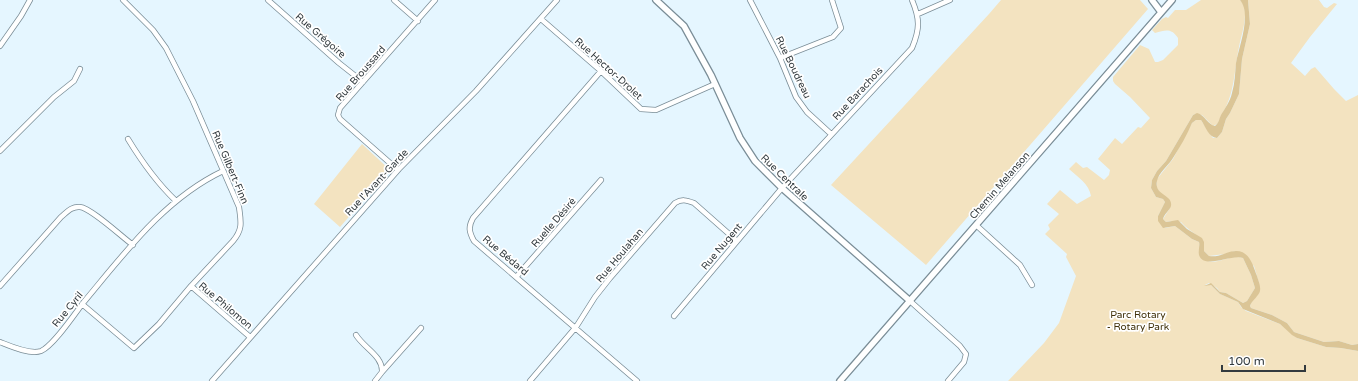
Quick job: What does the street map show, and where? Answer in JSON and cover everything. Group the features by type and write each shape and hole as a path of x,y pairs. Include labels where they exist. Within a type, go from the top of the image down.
{"street":[{"path":"0,46 21,16 30,0"},
{"name":"Rue Gilbert-Finn","path":"82,304 134,348 159,324 191,286 239,234 241,220 239,207 193,101 166,48 153,30 123,0"},
{"path":"394,0 418,21"},
{"name":"Rue Broussard","path":"398,170 339,117 338,113 340,108 435,0"},
{"name":"Rue l'Avant-Garde","path":"212,381 398,170 476,91 557,0"},
{"name":"Rue Centrale","path":"656,0 684,26 715,84 740,138 755,161 782,188 910,301"},
{"name":"Rue Boudreau","path":"750,0 780,58 796,96 807,112 831,134"},
{"path":"780,58 833,37 841,28 832,0"},
{"name":"Rue Barachois","path":"782,188 912,48 918,35 918,14 912,0"},
{"path":"918,14 950,0"},
{"path":"1152,0 1162,12"},
{"name":"Chemin Melanson","path":"840,381 1172,0"},
{"name":"Rue Grégoire","path":"271,1 339,63 363,82"},
{"name":"Rue Hector-Drolet","path":"541,19 601,71 641,109 656,110 715,84"},
{"path":"0,151 2,145 54,97 74,81 80,69"},
{"name":"Rue Bédard","path":"601,71 473,218 469,226 470,233 474,241 517,276 637,381"},
{"path":"128,139 162,188 176,201"},
{"name":"Rue Cyril","path":"0,342 28,351 40,351 53,342 82,304 144,231 190,190 206,179 223,171"},
{"name":"Ruelle Désiré","path":"517,276 601,180"},
{"name":"Rue Nugent","path":"674,316 782,188"},
{"name":"Rue Houlahan","path":"530,381 576,327 595,297 610,278 670,209 681,200 694,203 737,241"},
{"path":"0,286 61,217 71,209 80,207 91,211 133,245"},
{"path":"976,225 1020,265 1032,285"},
{"name":"Rue Philomon","path":"191,286 250,337"},
{"path":"910,301 960,346 966,354 964,362 948,381"},
{"path":"375,381 421,328"},
{"path":"356,335 360,342 379,359 382,365 382,372"}],"green space":[{"path":"1001,0 1140,0 1148,9 926,265 831,185"},
{"name":"Parc Rotary - Rotary Park","path":"1201,0 1240,0 1244,6 1244,23 1237,56 1234,82 1226,106 1218,123 1213,126 1202,115 1193,115 1166,161 1157,171 1152,180 1151,188 1156,197 1163,199 1165,202 1158,216 1165,228 1175,226 1192,239 1199,242 1200,256 1205,260 1210,262 1237,257 1243,258 1255,288 1247,301 1243,303 1226,293 1220,292 1209,283 1205,285 1211,285 1220,294 1238,302 1246,311 1280,324 1297,338 1326,347 1358,351 1358,381 1008,381 1044,343 1059,323 1076,276 1066,257 1067,254 1045,234 1050,229 1048,225 1059,214 1047,204 1060,190 1077,204 1091,196 1086,184 1069,169 1076,162 1083,168 1087,167 1104,180 1109,175 1110,170 1098,159 1115,138 1122,144 1138,127 1141,128 1150,118 1115,84 1113,77 1140,45 1149,49 1155,62 1163,60 1178,45 1178,38 1171,31 1155,33 1152,30 1162,19 1166,17 1168,18 1175,10 1186,10"},
{"path":"1248,0 1319,0 1324,7 1327,8 1334,3 1337,4 1291,63 1305,76 1315,67 1346,101 1358,95 1358,344 1352,345 1339,341 1324,342 1294,332 1287,323 1272,315 1251,308 1250,306 1259,283 1254,266 1235,251 1209,256 1204,251 1203,245 1196,234 1181,222 1166,222 1163,219 1170,208 1157,188 1157,179 1173,159 1192,123 1196,120 1201,120 1213,138 1217,138 1222,132 1226,119 1239,94 1242,59 1250,24"},
{"path":"362,144 390,170 340,227 314,204"}],"shaded area":[{"path":"1240,0 1248,0 1250,24 1242,59 1239,94 1226,119 1222,132 1217,138 1209,134 1201,120 1196,120 1192,123 1173,158 1160,175 1157,181 1158,190 1171,202 1171,206 1163,219 1166,222 1178,220 1187,229 1202,238 1204,242 1204,251 1209,256 1216,256 1236,251 1248,256 1254,268 1260,287 1259,293 1250,306 1251,308 1272,315 1287,323 1294,332 1324,342 1339,341 1352,345 1358,344 1358,351 1326,347 1297,338 1280,324 1243,309 1238,302 1220,294 1211,285 1204,286 1211,283 1220,292 1226,293 1243,303 1247,301 1255,288 1243,258 1238,257 1206,261 1199,255 1199,242 1192,239 1175,226 1163,228 1158,221 1158,216 1165,202 1163,199 1156,197 1151,188 1152,180 1157,171 1166,161 1193,115 1197,113 1200,114 1210,124 1215,126 1229,102 1233,89 1236,63 1245,22 1245,13"}]}
